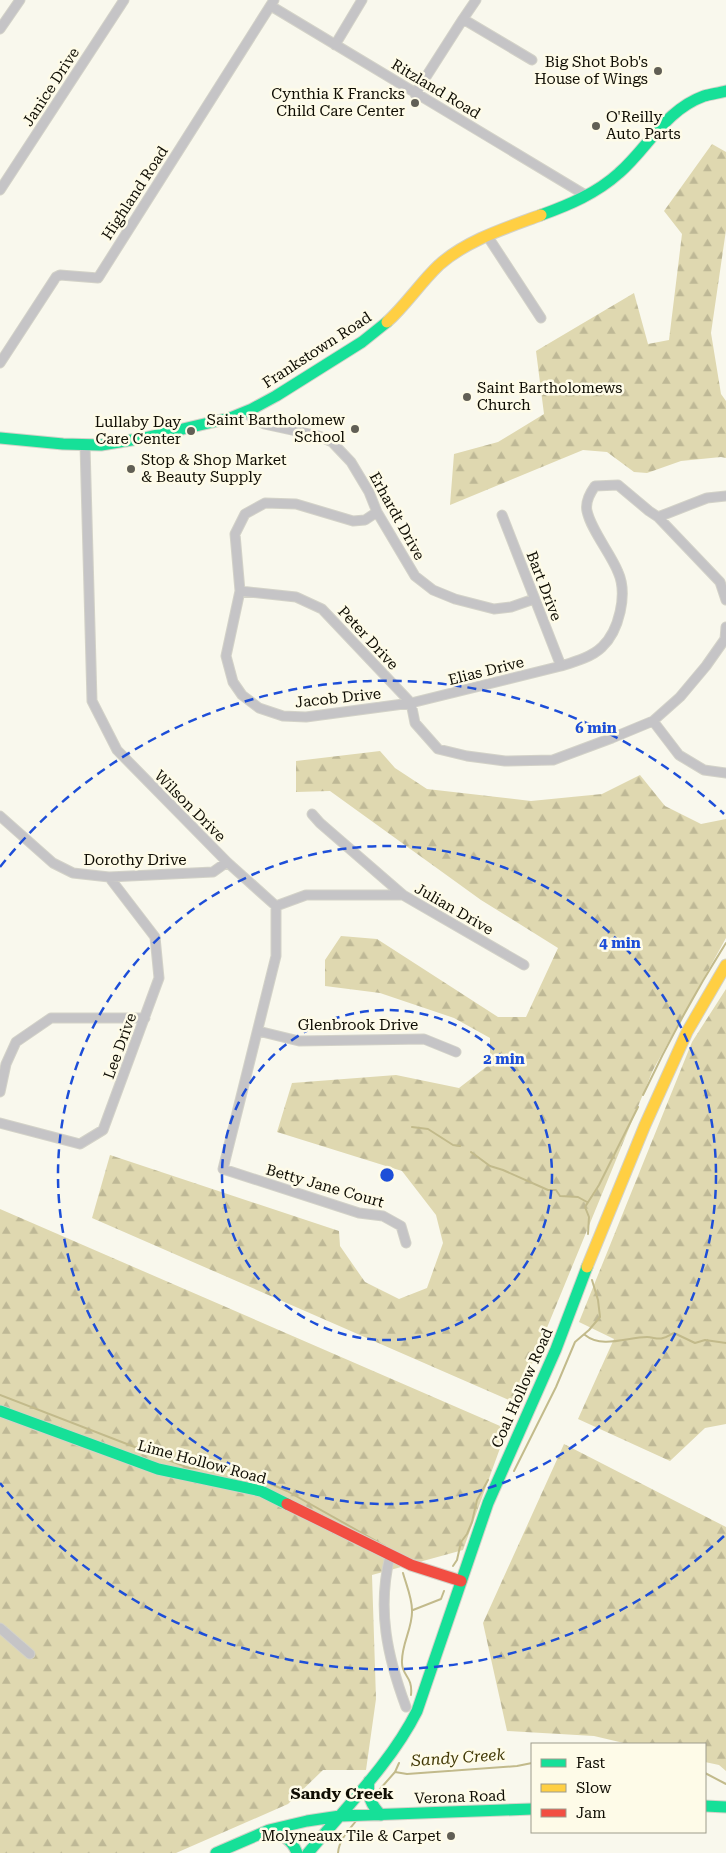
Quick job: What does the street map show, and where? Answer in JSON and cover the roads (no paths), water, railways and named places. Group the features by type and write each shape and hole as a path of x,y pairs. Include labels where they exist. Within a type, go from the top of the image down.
{"main road":[{"name":"Frankstown Road","path":"0,438 85,445 130,441 220,421 245,412 366,340 395,315 438,266 459,251 587,196 619,173 674,112 697,99 726,90"},
{"name":"Coal Hollow Road","path":"308,1853 369,1781 402,1738 417,1711 461,1581 501,1472 556,1348 644,1125 687,1032 726,965"},
{"name":"Lime Hollow Road","path":"0,1411 158,1469 261,1491 390,1556 411,1565 461,1581"},
{"path":"365,1808 369,1781"},
{"path":"706,1806 726,1807"},
{"name":"Verona Road","path":"216,1853 269,1830 340,1816 365,1808 381,1815 531,1809"},
{"path":"269,1830 289,1838 297,1853"}],"street":[{"path":"0,29 20,0"},
{"name":"Janice Drive","path":"0,190 124,0"},
{"path":"335,45 362,0"},
{"path":"416,94 476,0"},
{"name":"Ritzland Road","path":"273,3 335,45 587,196"},
{"name":"Highland Road","path":"0,363 56,277 60,275 98,278 273,3"},
{"path":"463,18 532,60"},
{"path":"488,237 541,318"},
{"name":"Erhardt Drive","path":"245,412 264,424 319,436 332,442 351,462 369,492 376,512 415,576 433,590 494,609 511,607 534,599"},
{"name":"Wilson Drive","path":"85,445 92,700 117,750 227,862 276,906"},
{"name":"Elias Drive","path":"411,704 561,666 580,660 602,648 614,632 620,612 622,596 619,573 598,535 587,510 588,496 595,486 618,485 658,517 720,582 726,600"},
{"path":"658,517 707,498 726,496"},
{"name":"Jacob Drive","path":"376,512 365,520 353,521 296,504 265,503 245,514 235,534 240,591 226,656 233,682 242,695 259,708 283,716 306,717 411,704"},
{"name":"Bart Drive","path":"502,515 561,666"},
{"name":"Peter Drive","path":"240,591 296,597 322,609 411,704"},
{"path":"411,704 415,723 438,749 467,756 505,761 553,760 653,721 680,697 706,666 725,639 726,627"},
{"path":"653,721 679,755 704,770 726,773"},
{"path":"312,814 404,895"},
{"name":"Dorothy Drive","path":"0,816 53,863 73,874 108,877 213,872 227,862"},
{"name":"Lee Drive","path":"0,1123 80,1144 103,1130 159,978 155,937 108,877"},
{"name":"Julian Drive","path":"276,906 306,895 404,895 524,965"},
{"path":"258,1031 276,956 276,906"},
{"path":"0,1092 6,1064 16,1042 51,1018 145,1018"},
{"name":"Glenbrook Drive","path":"258,1031 299,1040 424,1039 456,1052"},
{"name":"Betty Jane Court","path":"258,1031 223,1169 359,1213 383,1216 401,1226 406,1243"},
{"path":"390,1556 383,1605 387,1647 406,1706"},
{"path":"0,1628 30,1654"}],"waterway":[{"path":"643,1095 682,1018 726,943"},
{"path":"588,1234 589,1217 585,1207 599,1185 638,1107"},
{"path":"412,1127 428,1129 453,1145 460,1146"},
{"path":"471,1152 490,1166 548,1190 556,1190 560,1196 578,1197 587,1202"},
{"path":"514,1471 556,1387 575,1342 600,1317 598,1300 592,1280"},
{"path":"585,1335 592,1339 607,1342 640,1337 661,1339 674,1333 695,1343 705,1340 726,1343"},
{"path":"0,1395 189,1468 241,1471 287,1491 385,1546"},
{"path":"453,1566 457,1560 461,1542 472,1522 477,1500 488,1480"},
{"path":"403,1573 412,1605 412,1617 403,1649 402,1667 409,1680 411,1695"},
{"path":"413,1610 441,1599 444,1591"},
{"path":"395,1772 399,1763"},
{"name":"Sandy Creek","path":"373,1797 395,1772 407,1774 517,1766 531,1763"},
{"name":"Sandy Creek","path":"706,1774 726,1784"},
{"name":"Sandy Creek","path":"338,1853 342,1840 356,1821"}],"place":[{"name":"Big Shot Bob's House of Wings","path":"658,71"},
{"name":"Cynthia K Francks Child Care Center","path":"415,103"},
{"name":"O'Reilly Auto Parts","path":"596,126"},
{"name":"Saint Bartholomews Church","path":"467,397"},
{"name":"Saint Bartholomew School","path":"355,429"},
{"name":"Lullaby Day Care Center","path":"191,431"},
{"name":"Stop & Shop Market & Beauty Supply","path":"131,469"},
{"name":"Molyneaux Tile & Carpet","path":"451,1836"}],"district":[{"name":"Sandy Creek","path":"342,1793"}]}
